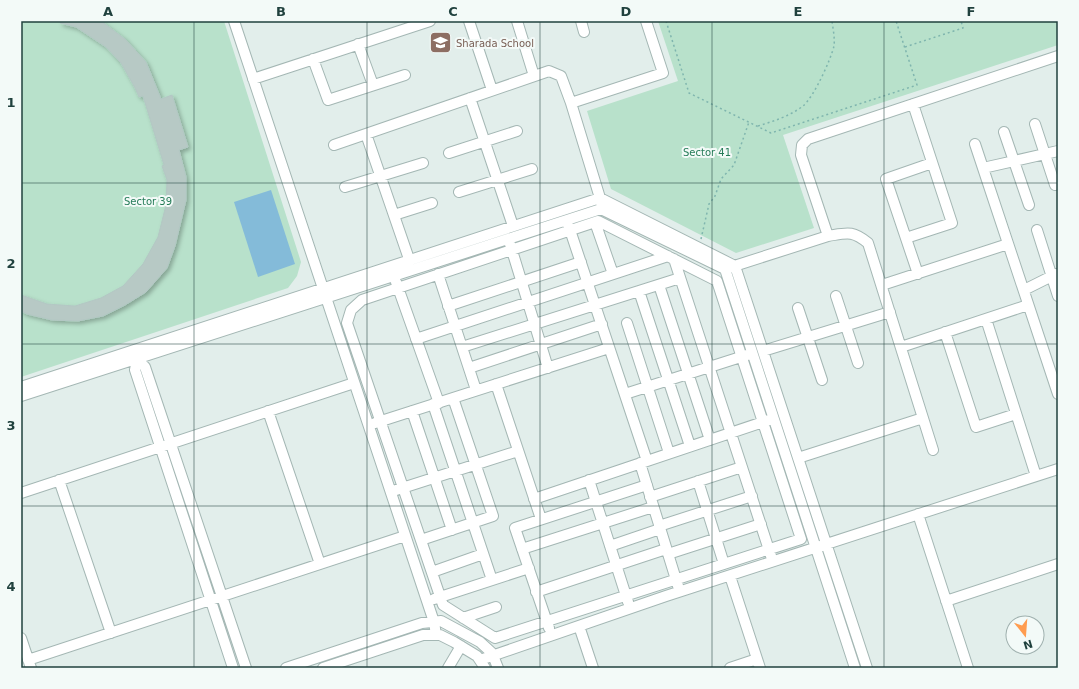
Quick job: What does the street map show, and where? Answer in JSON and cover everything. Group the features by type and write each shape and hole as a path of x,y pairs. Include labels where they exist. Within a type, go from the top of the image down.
{"street":[{"path":"234,21 434,622 436,635"},
{"path":"253,79 358,44 412,24 430,21"},
{"path":"469,21 492,90"},
{"path":"517,21 534,76"},
{"path":"580,21 584,32"},
{"path":"571,103 663,73 646,21"},
{"path":"358,44 373,85"},
{"path":"828,236 802,155 802,145 808,139 1058,56"},
{"path":"313,59 328,100 405,75"},
{"path":"334,145 549,70 562,76 600,198 601,209"},
{"path":"470,98 513,226"},
{"path":"906,238 952,223 913,104"},
{"path":"1035,124 1055,185"},
{"path":"449,153 517,130"},
{"path":"1004,132 1029,205"},
{"path":"366,134 409,260"},
{"path":"975,144 1028,305 1057,387"},
{"path":"983,168 1058,151"},
{"path":"346,187 423,163"},
{"path":"918,274 886,179 932,163"},
{"path":"459,192 532,169"},
{"path":"21,396 136,359 409,260 600,198 700,248 730,267 763,351 867,668"},
{"path":"394,215 432,203"},
{"path":"21,387 324,292 394,275 601,209 730,267 828,236 845,233 858,235 868,243 933,450"},
{"path":"566,220 625,394 643,462 650,497 680,592"},
{"path":"598,221 717,281 801,539 495,638 443,605 347,323 351,310 362,300 570,230 598,221"},
{"path":"595,222 613,274"},
{"path":"1037,230 1055,275 1058,296"},
{"path":"508,239 548,368"},
{"path":"882,285 1008,244"},
{"path":"416,339 587,282 671,258"},
{"path":"671,258 680,278 773,562"},
{"path":"448,306 581,262"},
{"path":"730,267 752,353 855,668"},
{"path":"438,274 476,390"},
{"path":"394,275 416,339 472,523 492,580"},
{"path":"1024,290 1055,275"},
{"path":"462,347 680,278"},
{"path":"659,285 710,440"},
{"path":"639,291 690,446"},
{"path":"836,296 858,363"},
{"path":"901,347 1028,305"},
{"path":"798,308 822,380"},
{"path":"763,351 890,312"},
{"path":"986,319 1036,476"},
{"path":"627,323 669,453"},
{"path":"469,368 602,324"},
{"path":"945,332 976,427 1016,414"},
{"path":"368,425 609,348"},
{"path":"625,394 752,353"},
{"path":"136,359 145,367 246,668"},
{"path":"136,359 135,370 233,668"},
{"path":"21,493 354,383"},
{"path":"496,384 541,519"},
{"path":"421,540 493,516 453,398"},
{"path":"268,411 320,564"},
{"path":"412,411 452,530"},
{"path":"534,499 774,418"},
{"path":"798,458 923,418"},
{"path":"391,492 518,451"},
{"path":"650,497 742,467"},
{"path":"324,668 424,635 440,635 477,656 482,664 494,655 579,626 1058,469"},
{"path":"59,480 111,633"},
{"path":"589,480 630,609"},
{"path":"698,481 724,564"},
{"path":"551,636 515,528 647,485"},
{"path":"610,546 660,527 752,496"},
{"path":"522,549 653,507"},
{"path":"918,514 968,668"},
{"path":"536,592 616,566 716,539 761,524"},
{"path":"21,638 29,664 111,633 405,536"},
{"path":"432,572 483,554"},
{"path":"946,601 1058,564"},
{"path":"427,601 529,568"},
{"path":"730,576 759,664 730,668"},
{"path":"463,618 496,607"},
{"path":"286,668 422,623 442,621 480,642 494,655 498,668"},
{"path":"579,626 592,668"},
{"path":"448,668 461,646"}],"path":[{"path":"666,21 689,93 771,133 917,85 896,21"},
{"path":"758,127 789,115 804,105 825,70 834,45 832,21"},
{"path":"905,47 963,28 962,21"},
{"path":"700,248 709,204 715,196 721,179 734,165 749,122"}],"green space":[{"name":"Sector 39","path":"21,21 224,21 301,262 297,276 288,288 21,377"},
{"name":"Sector 41","path":"658,21 1058,21 1058,45 783,135 814,228 736,253 611,189 587,111 678,81"}],"water":[{"path":"271,190 295,264 258,277 234,202"}],"building":[{"path":"61,21 101,21 125,39 146,62 161,99 172,95 188,147 179,150 186,177 186,200 175,246 167,268 146,292 125,305 103,316 78,321 52,320 27,314 21,311 21,295 47,304 75,306 101,298 123,286 143,264 158,237 166,205 167,180 162,166 164,165 143,96 139,97 121,63 106,47 76,27 60,23"}],"place":[{"name":"Sharada School","path":"441,43"}]}
